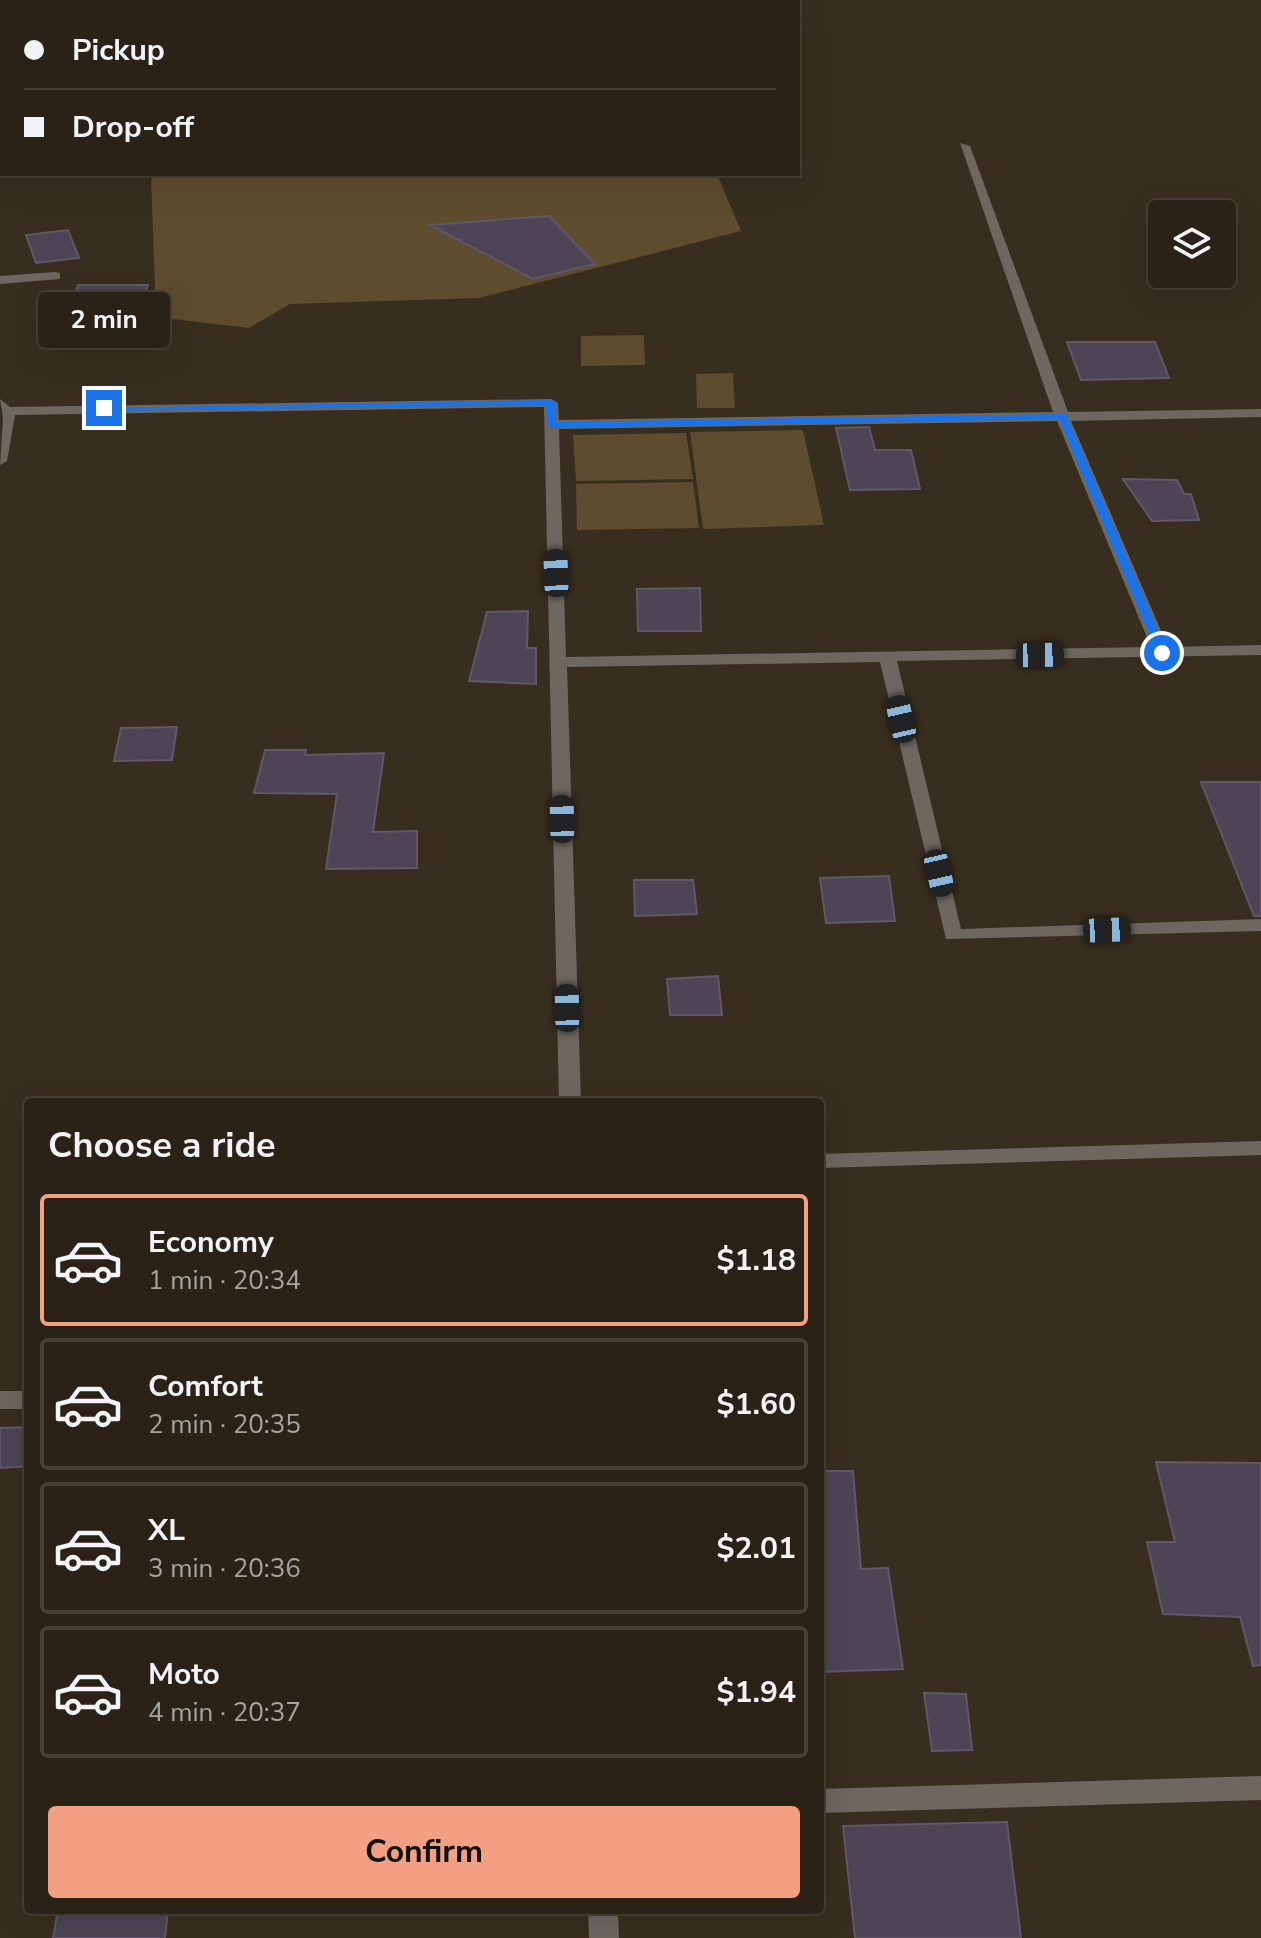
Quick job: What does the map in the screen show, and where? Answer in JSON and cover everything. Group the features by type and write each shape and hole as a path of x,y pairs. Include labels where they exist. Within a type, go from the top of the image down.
{"street":[{"path":"964,146 1062,416 1162,653"},
{"path":"0,280 55,276"},
{"path":"3,407 551,403 570,1098"},
{"path":"0,461 10,418 3,407"},
{"path":"552,425 1261,413"},
{"path":"558,662 1261,650"},
{"path":"887,657 953,935 1261,925"},
{"path":"824,1161 1261,1148"},
{"path":"0,1400 24,1400"},
{"path":"824,1801 1261,1788"},
{"path":"603,1914 604,1938"}],"shaded area":[{"path":"151,176 718,176 741,231 479,298 290,304 249,328 156,317"},
{"path":"644,335 645,365 581,366 581,336"},
{"path":"733,373 735,408 697,408 696,374"},
{"path":"803,430 824,525 703,529 690,432"},
{"path":"686,433 693,479 576,481 573,435"},
{"path":"693,482 699,528 577,530 576,484"}],"building":[{"path":"549,216 595,264 533,279 430,225"},
{"path":"68,230 79,258 36,263 26,235"},
{"path":"78,285 148,285 139,314 66,314"},
{"path":"1067,342 1155,342 1169,378 1081,380"},
{"path":"869,427 875,450 911,450 920,489 850,490 836,428"},
{"path":"1123,479 1177,480 1184,494 1191,494 1199,520 1152,521"},
{"path":"700,588 701,631 638,631 637,589"},
{"path":"528,611 527,648 536,648 536,684 469,681 487,612"},
{"path":"177,727 172,760 114,761 121,728"},
{"path":"265,750 306,750 305,755 384,753 373,832 417,831 417,868 326,869 337,794 254,793"},
{"path":"1201,782 1261,782 1261,916 1254,916"},
{"path":"889,876 895,921 826,923 820,878"},
{"path":"634,880 693,880 697,914 635,916"},
{"path":"718,976 722,1015 670,1015 667,979"},
{"path":"24,1427 24,1466 0,1468 0,1428"},
{"path":"1156,1462 1261,1463 1261,1665 1253,1666 1240,1617 1163,1614 1147,1542 1175,1542"},
{"path":"824,1471 853,1471 861,1569 888,1568 903,1669 824,1672"},
{"path":"924,1693 966,1694 972,1750 932,1751"},
{"path":"1007,1822 1021,1938 855,1938 843,1826"},
{"path":"57,1914 168,1914 165,1938 53,1938"}],"route":[{"path":"104,408 551,403 552,425 1062,416 1162,653"}]}
